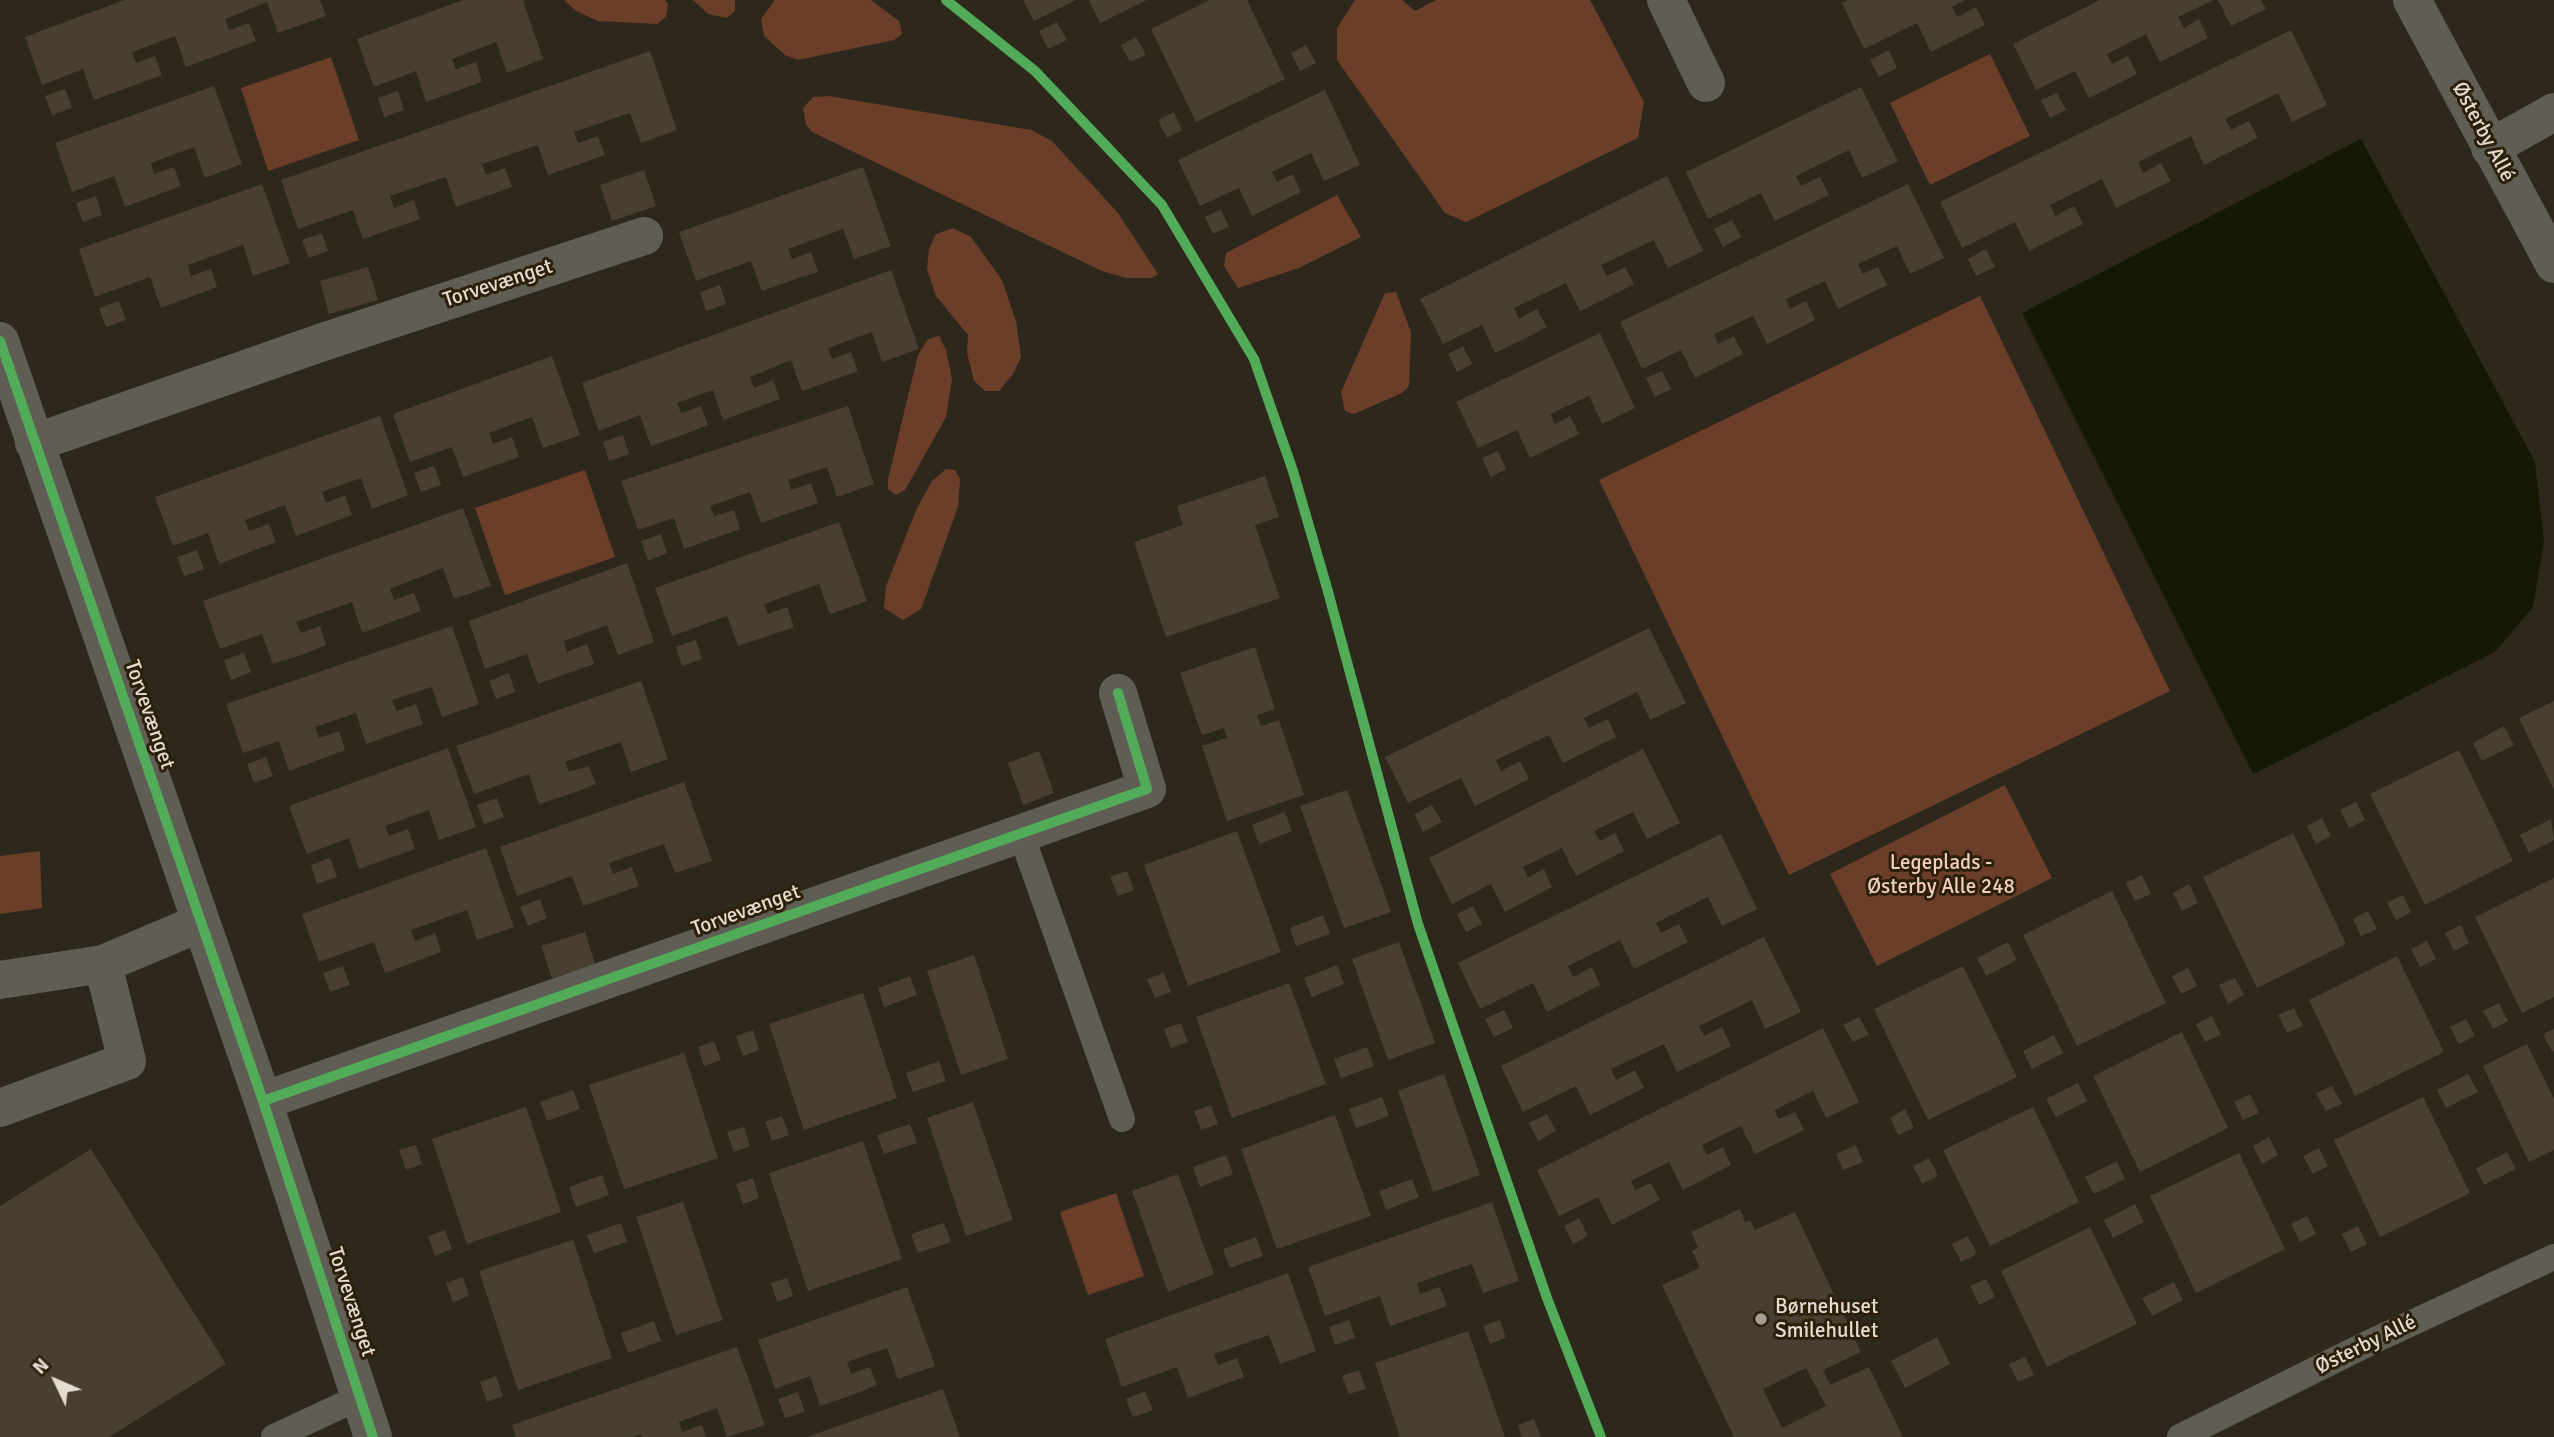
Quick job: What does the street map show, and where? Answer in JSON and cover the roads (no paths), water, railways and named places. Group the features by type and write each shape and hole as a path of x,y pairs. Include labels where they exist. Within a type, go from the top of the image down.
{"street":[{"path":"1666,0 1706,83"},
{"name":"Østerby Allé","path":"2412,0 2554,264"},
{"path":"2490,148 2554,112"},
{"name":"Torvevænget","path":"34,443 323,342 644,236"},
{"name":"Torvevænget","path":"0,341 263,1101 362,1396 373,1437"},
{"name":"Torvevænget","path":"263,1101 1147,789 1118,693"},
{"path":"0,980 103,964 200,923"},
{"path":"0,1108 127,1061 103,964"}],"lane":[{"path":"1021,834 1122,1119"},
{"name":"Østerby Allé","path":"2180,1437 2554,1257"},
{"path":"274,1437 362,1396"}],"place":[{"name":"Børnehuset Smilehullet","path":"1761,1319"}],"park label":[{"name":"Legeplads - Østerby Alle 248","path":"1941,875"}]}
